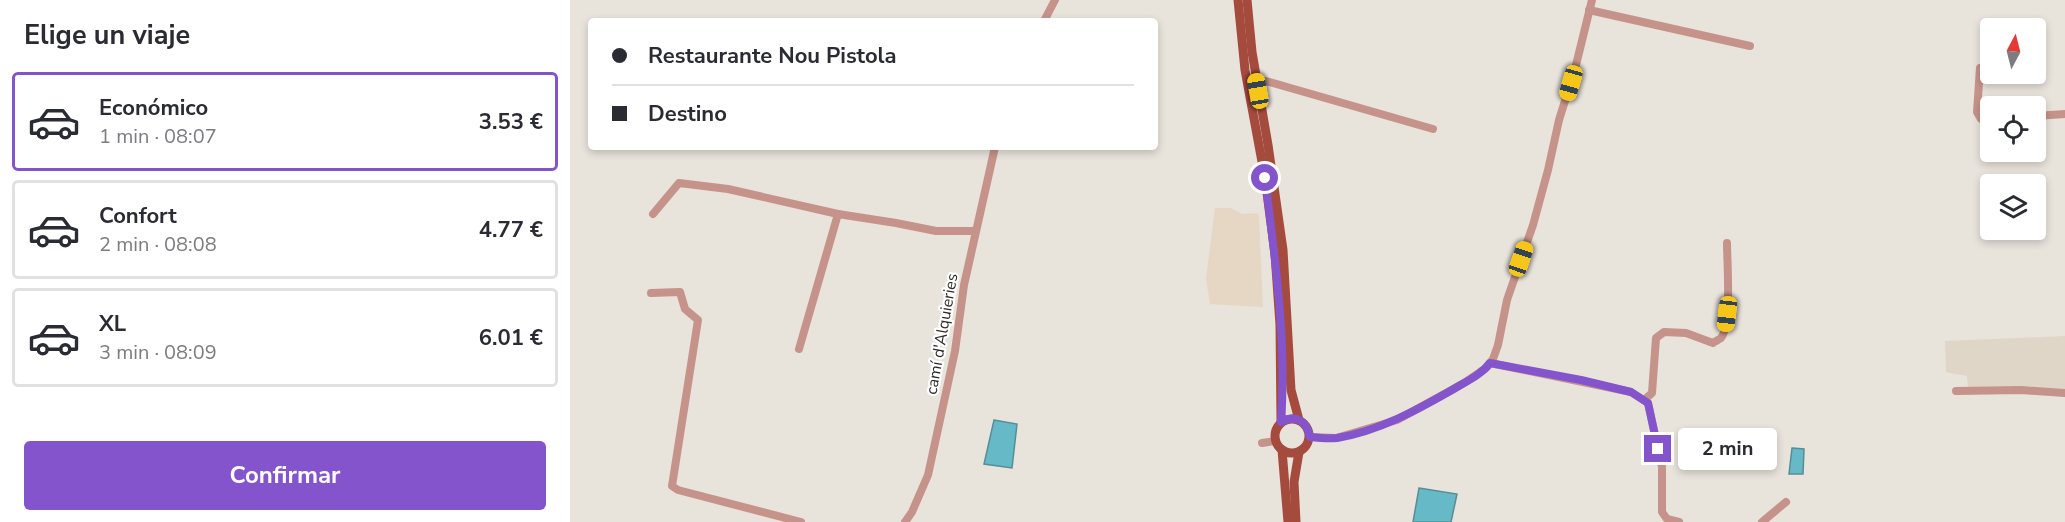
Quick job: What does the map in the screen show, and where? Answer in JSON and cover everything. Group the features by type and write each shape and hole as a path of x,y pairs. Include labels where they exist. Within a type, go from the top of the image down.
{"main road":[{"path":"1238,0 1245,70 1265,178 1275,254 1280,325 1281,422 1275,432 1275,441 1282,450 1290,453 1299,452 1305,447 1310,437 1308,428 1299,420 1294,408 1291,390 1283,250 1252,51 1247,0"},
{"path":"1281,422 1289,419 1299,420"},
{"path":"1282,450 1288,522"},
{"path":"1296,522 1294,482 1299,452"}],"street":[{"path":"1046,18 1055,0"},
{"path":"1310,437 1336,438 1397,420 1464,383 1490,363 1498,345 1508,300 1533,225 1592,0"},
{"path":"1589,10 1750,46"},
{"path":"1980,68 1977,112 1980,117"},
{"path":"1266,81 1433,129"},
{"path":"2046,115 2065,114"},
{"name":"camí d'Alquieries","path":"905,522 912,512 928,475 955,351 964,285 975,231 994,150"},
{"path":"653,214 679,183 728,189 838,214 948,233 975,231"},
{"path":"799,350 838,214"},
{"path":"1644,400 1652,393 1656,338 1664,332 1686,333 1713,343 1721,338 1727,314 1727,243"},
{"path":"651,293 680,292 685,309 698,320 672,486 678,490 801,522"},
{"path":"1490,363 1631,392 1648,403 1662,467 1660,522"},
{"path":"1956,391 2021,390 2065,393"},
{"path":"1262,443 1275,441"},
{"path":"1762,522 1786,502"},
{"path":"1662,512 1667,519 1679,522"}],"shaded area":[{"path":"1215,208 1231,208 1242,214 1257,213 1259,216 1263,307 1210,304 1206,279"},
{"path":"2065,336 2065,390 1968,387 1967,376 1946,372 1945,341"}],"water":[{"path":"994,420 1017,424 1012,468 984,464"},
{"path":"1792,448 1804,449 1803,474 1789,474"},
{"path":"1419,488 1457,494 1451,522 1413,522"}],"route":[{"path":"1265,178 1275,254 1280,325 1281,422 1289,419 1301,421 1308,428 1310,437 1336,438 1366,430 1397,420 1422,407 1464,383 1490,363 1631,392 1648,403 1658,449"}]}
